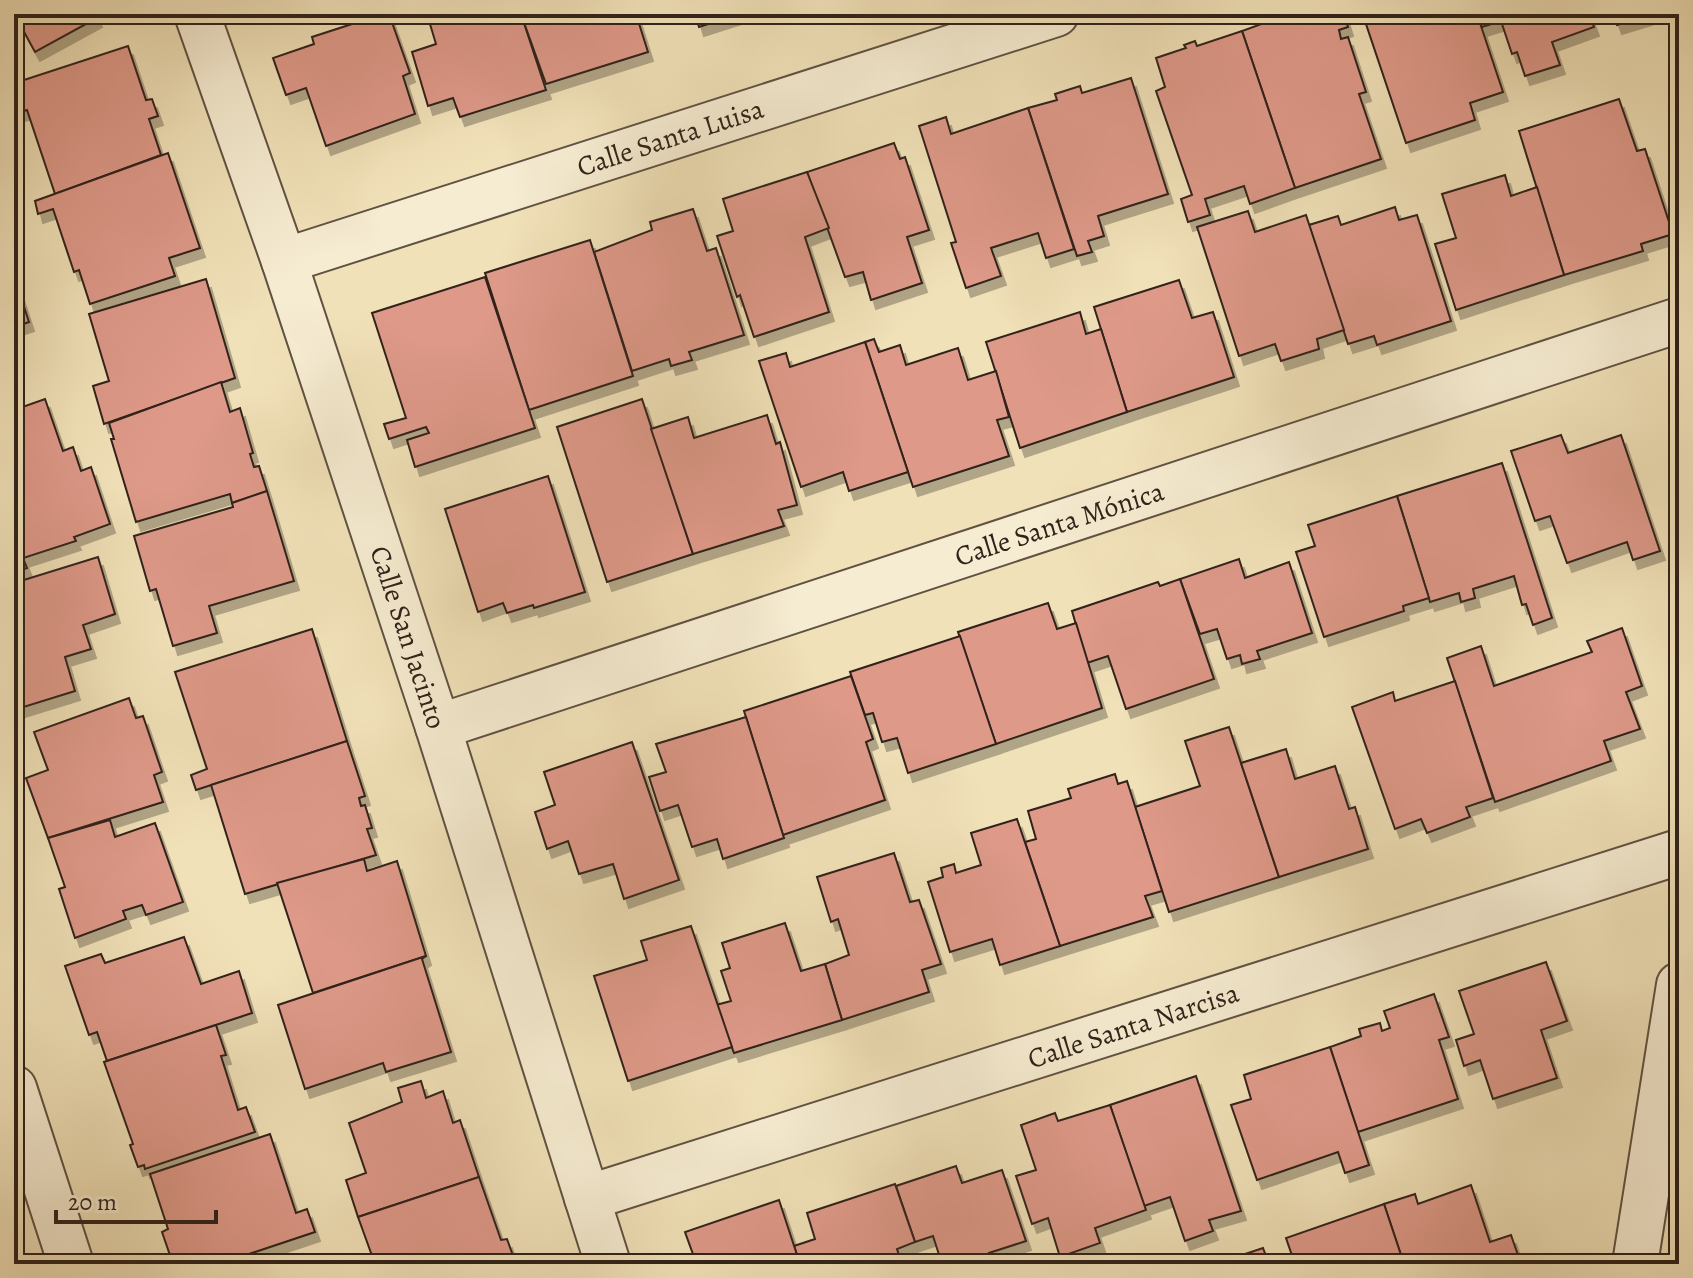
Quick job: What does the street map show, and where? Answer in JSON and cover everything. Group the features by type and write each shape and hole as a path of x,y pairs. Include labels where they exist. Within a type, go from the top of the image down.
{"street":[{"name":"Calle San Jacinto","path":"197,14 284,261 438,727 608,1264"},
{"name":"Calle Santa Luisa","path":"284,261 1056,14"},
{"name":"Calle Santa Mónica","path":"438,727 1679,320"},
{"name":"Calle Santa Narcisa","path":"587,1198 1679,852"},
{"path":"1635,1264 1679,985"},
{"path":"14,1088 71,1264"}],"building":[{"path":"14,14 95,14 97,18 35,52 17,19 14,21"},
{"path":"349,14 389,14 410,73 403,76 415,114 326,146 306,88 286,95 273,58 314,44 312,37 352,24"},
{"path":"427,14 521,14 546,90 460,117 453,98 428,106 412,52 436,44"},
{"path":"521,14 636,14 648,52 546,84"},
{"path":"695,14 740,14 699,27"},
{"path":"1289,14 1344,14 1348,27 1339,30 1341,39 1348,37 1366,92 1359,94 1381,159 1295,188 1242,31"},
{"path":"1394,14 1477,14 1503,92 1470,103 1475,120 1406,143 1366,24"},
{"path":"1477,14 1589,14 1594,27 1552,42 1560,65 1525,76 1517,52 1512,54 1501,21 1482,27"},
{"path":"1613,14 1653,14 1617,25"},
{"path":"1242,31 1295,188 1250,204 1244,186 1205,199 1210,215 1188,222 1181,199 1192,195 1156,91 1165,87 1156,58 1186,48 1184,45 1195,41 1197,46"},
{"path":"128,46 146,100 152,99 158,116 149,119 161,155 55,194 27,110 14,114 14,79 22,76 24,80"},
{"path":"1131,78 1168,194 1098,216 1104,236 1088,241 1092,252 1077,256 1028,108 1057,100 1055,94 1080,86 1082,93"},
{"path":"1619,99 1637,151 1645,149 1673,234 1641,244 1643,251 1564,275 1519,131"},
{"path":"1028,108 1074,249 1046,258 1038,233 991,248 1001,276 966,288 951,243 956,242 919,126 946,117 951,134"},
{"path":"894,143 900,159 905,157 929,230 907,237 922,283 871,300 863,272 845,277 807,172"},
{"path":"168,153 200,248 169,258 175,276 90,304 79,270 74,272 53,209 38,214 35,201"},
{"path":"807,172 829,228 805,237 829,312 754,337 717,236 733,231 723,199"},
{"path":"1505,175 1511,196 1537,187 1564,275 1456,310 1435,244 1456,238 1442,194"},
{"path":"1395,207 1399,220 1417,215 1451,321 1377,345 1374,336 1348,344 1309,225 1338,216 1341,225"},
{"path":"693,209 707,251 716,248 744,335 689,352 692,360 671,366 669,359 632,371 594,252 652,230 650,222"},
{"path":"1248,211 1255,232 1306,215 1344,330 1317,339 1319,349 1281,361 1275,344 1239,356 1197,227"},
{"path":"590,240 633,376 529,410 485,273"},
{"path":"14,276 29,322 14,327"},
{"path":"485,277 535,428 415,467 407,440 429,433 426,427 389,439 384,424 406,418 372,313"},
{"path":"206,279 235,378 104,424 93,386 109,381 89,314"},
{"path":"1179,280 1192,318 1213,312 1234,377 1127,412 1094,307"},
{"path":"1080,312 1086,334 1101,329 1127,412 1020,448 986,342"},
{"path":"874,339 879,352 900,345 906,365 958,348 968,380 996,371 1009,417 997,420 1009,456 913,487 865,342"},
{"path":"865,342 908,472 849,491 843,472 801,487 759,361 786,353 790,367"},
{"path":"221,382 230,412 240,408 254,467 259,466 267,491 232,503 230,494 136,522 109,423"},
{"path":"14,399 17,409 45,399 63,451 73,447 81,471 91,467 110,524 74,537 76,541 23,558 27,568 14,572"},
{"path":"642,399 693,554 607,582 557,427"},
{"path":"767,415 776,444 780,442 797,505 778,510 784,526 693,554 651,429 688,417 694,438"},
{"path":"1561,435 1568,453 1621,435 1660,551 1633,560 1627,542 1567,563 1550,516 1535,521 1511,451"},
{"path":"1502,463 1552,618 1533,625 1526,604 1522,605 1514,576 1473,589 1475,598 1461,602 1459,593 1430,602 1397,496"},
{"path":"548,476 585,592 534,608 533,605 507,613 503,603 478,612 445,509"},
{"path":"267,491 294,581 209,606 217,633 173,646 156,589 150,591 134,536 233,507 232,503"},
{"path":"1397,496 1429,598 1403,606 1404,611 1324,637 1296,552 1315,546 1308,525"},
{"path":"98,557 115,614 83,625 91,649 65,657 75,691 14,710 14,583"},
{"path":"1239,559 1245,578 1289,562 1312,633 1257,651 1260,659 1242,664 1240,655 1227,659 1217,629 1200,634 1180,579"},
{"path":"1180,579 1214,679 1126,709 1108,656 1087,663 1072,611 1158,582 1160,586"},
{"path":"1048,603 1057,629 1076,623 1102,708 996,744 958,632"},
{"path":"1622,628 1642,686 1626,692 1640,729 1604,741 1611,761 1495,802 1447,658 1481,646 1494,686 1592,652 1587,641"},
{"path":"312,629 347,741 196,790 191,775 207,769 175,672"},
{"path":"960,636 996,744 908,773 897,738 882,742 873,713 865,715 850,672"},
{"path":"851,676 873,739 866,742 885,800 783,835 744,711"},
{"path":"1455,681 1493,798 1466,807 1470,817 1427,833 1421,819 1395,829 1352,707 1393,692 1395,701"},
{"path":"129,698 136,718 143,716 162,772 154,775 163,802 48,838 26,778 48,770 34,732"},
{"path":"746,717 784,838 723,859 717,839 692,847 678,805 660,811 649,777 666,772 656,744"},
{"path":"1229,727 1279,877 1169,912 1135,807 1200,786 1185,741"},
{"path":"347,741 365,796 359,798 361,806 365,805 372,828 367,829 376,855 245,894 211,785"},
{"path":"632,742 679,880 624,899 613,864 579,874 568,841 547,849 535,812 555,805 544,772"},
{"path":"1286,749 1295,779 1335,766 1349,809 1355,807 1368,849 1279,877 1241,763"},
{"path":"1115,774 1118,784 1127,781 1162,891 1145,896 1153,917 1060,946 1025,842 1036,839 1028,811 1071,798 1068,789"},
{"path":"1017,819 1060,946 1000,965 992,939 950,952 928,882 943,877 941,868 954,864 956,873 981,865 971,833"},
{"path":"110,820 115,837 155,823 183,902 146,915 142,905 123,911 126,919 75,938 59,889 65,887 48,838"},
{"path":"894,853 910,902 919,900 941,964 922,970 929,992 842,1020 825,964 849,955 838,919 831,922 817,877"},
{"path":"364,859 367,871 397,861 426,956 313,993 277,883"},
{"path":"785,923 801,971 825,964 842,1020 734,1053 716,1005 731,1001 721,971 730,968 722,943"},
{"path":"691,926 732,1047 628,1081 594,976 647,960 641,941"},
{"path":"184,937 201,984 239,971 252,1013 107,1061 97,1032 89,1035 65,966 101,954 105,963"},
{"path":"426,956 422,959 451,1052 386,1072 383,1063 305,1089 278,1005"},
{"path":"1546,962 1567,1021 1541,1030 1557,1078 1493,1099 1480,1060 1464,1066 1456,1040 1474,1034 1459,991"},
{"path":"1434,994 1449,1037 1439,1040 1458,1099 1358,1132 1330,1047 1361,1036 1359,1029 1380,1023 1382,1031 1390,1028 1384,1011"},
{"path":"216,1025 226,1055 221,1056 238,1110 246,1107 255,1132 145,1169 144,1165 138,1167 104,1062"},
{"path":"1330,1047 1369,1165 1345,1173 1338,1152 1257,1180 1231,1105 1251,1099 1244,1075"},
{"path":"1196,1076 1241,1211 1209,1220 1213,1231 1185,1241 1170,1197 1144,1206 1110,1105"},
{"path":"421,1081 426,1098 443,1091 453,1123 460,1120 479,1177 358,1217 346,1180 366,1173 349,1123 402,1102 398,1088"},
{"path":"1110,1105 1146,1210 1095,1228 1100,1243 1060,1257 1048,1218 1032,1224 1016,1176 1036,1170 1021,1125 1055,1113 1058,1121"},
{"path":"270,1134 296,1213 307,1209 315,1232 219,1264 173,1264 162,1232 168,1229 150,1174"},
{"path":"956,1166 962,1183 1002,1170 1026,1241 989,1253 993,1264 942,1264 933,1236 915,1242 896,1186"},
{"path":"479,1177 501,1240 507,1239 516,1264 375,1264 358,1217"},
{"path":"895,1184 915,1242 897,1249 902,1264 800,1264 794,1246 815,1239 807,1213"},
{"path":"1471,1185 1490,1242 1511,1235 1521,1264 1404,1264 1384,1204 1415,1194 1418,1204"},
{"path":"779,1200 800,1264 671,1264 694,1257 685,1232"},
{"path":"1384,1204 1404,1264 1295,1264 1286,1238"},
{"path":"1263,1248 1269,1264 1215,1264"},
{"path":"246,1254 250,1264 219,1264"},
{"path":"1193,1255 1196,1264 1164,1264"}]}
